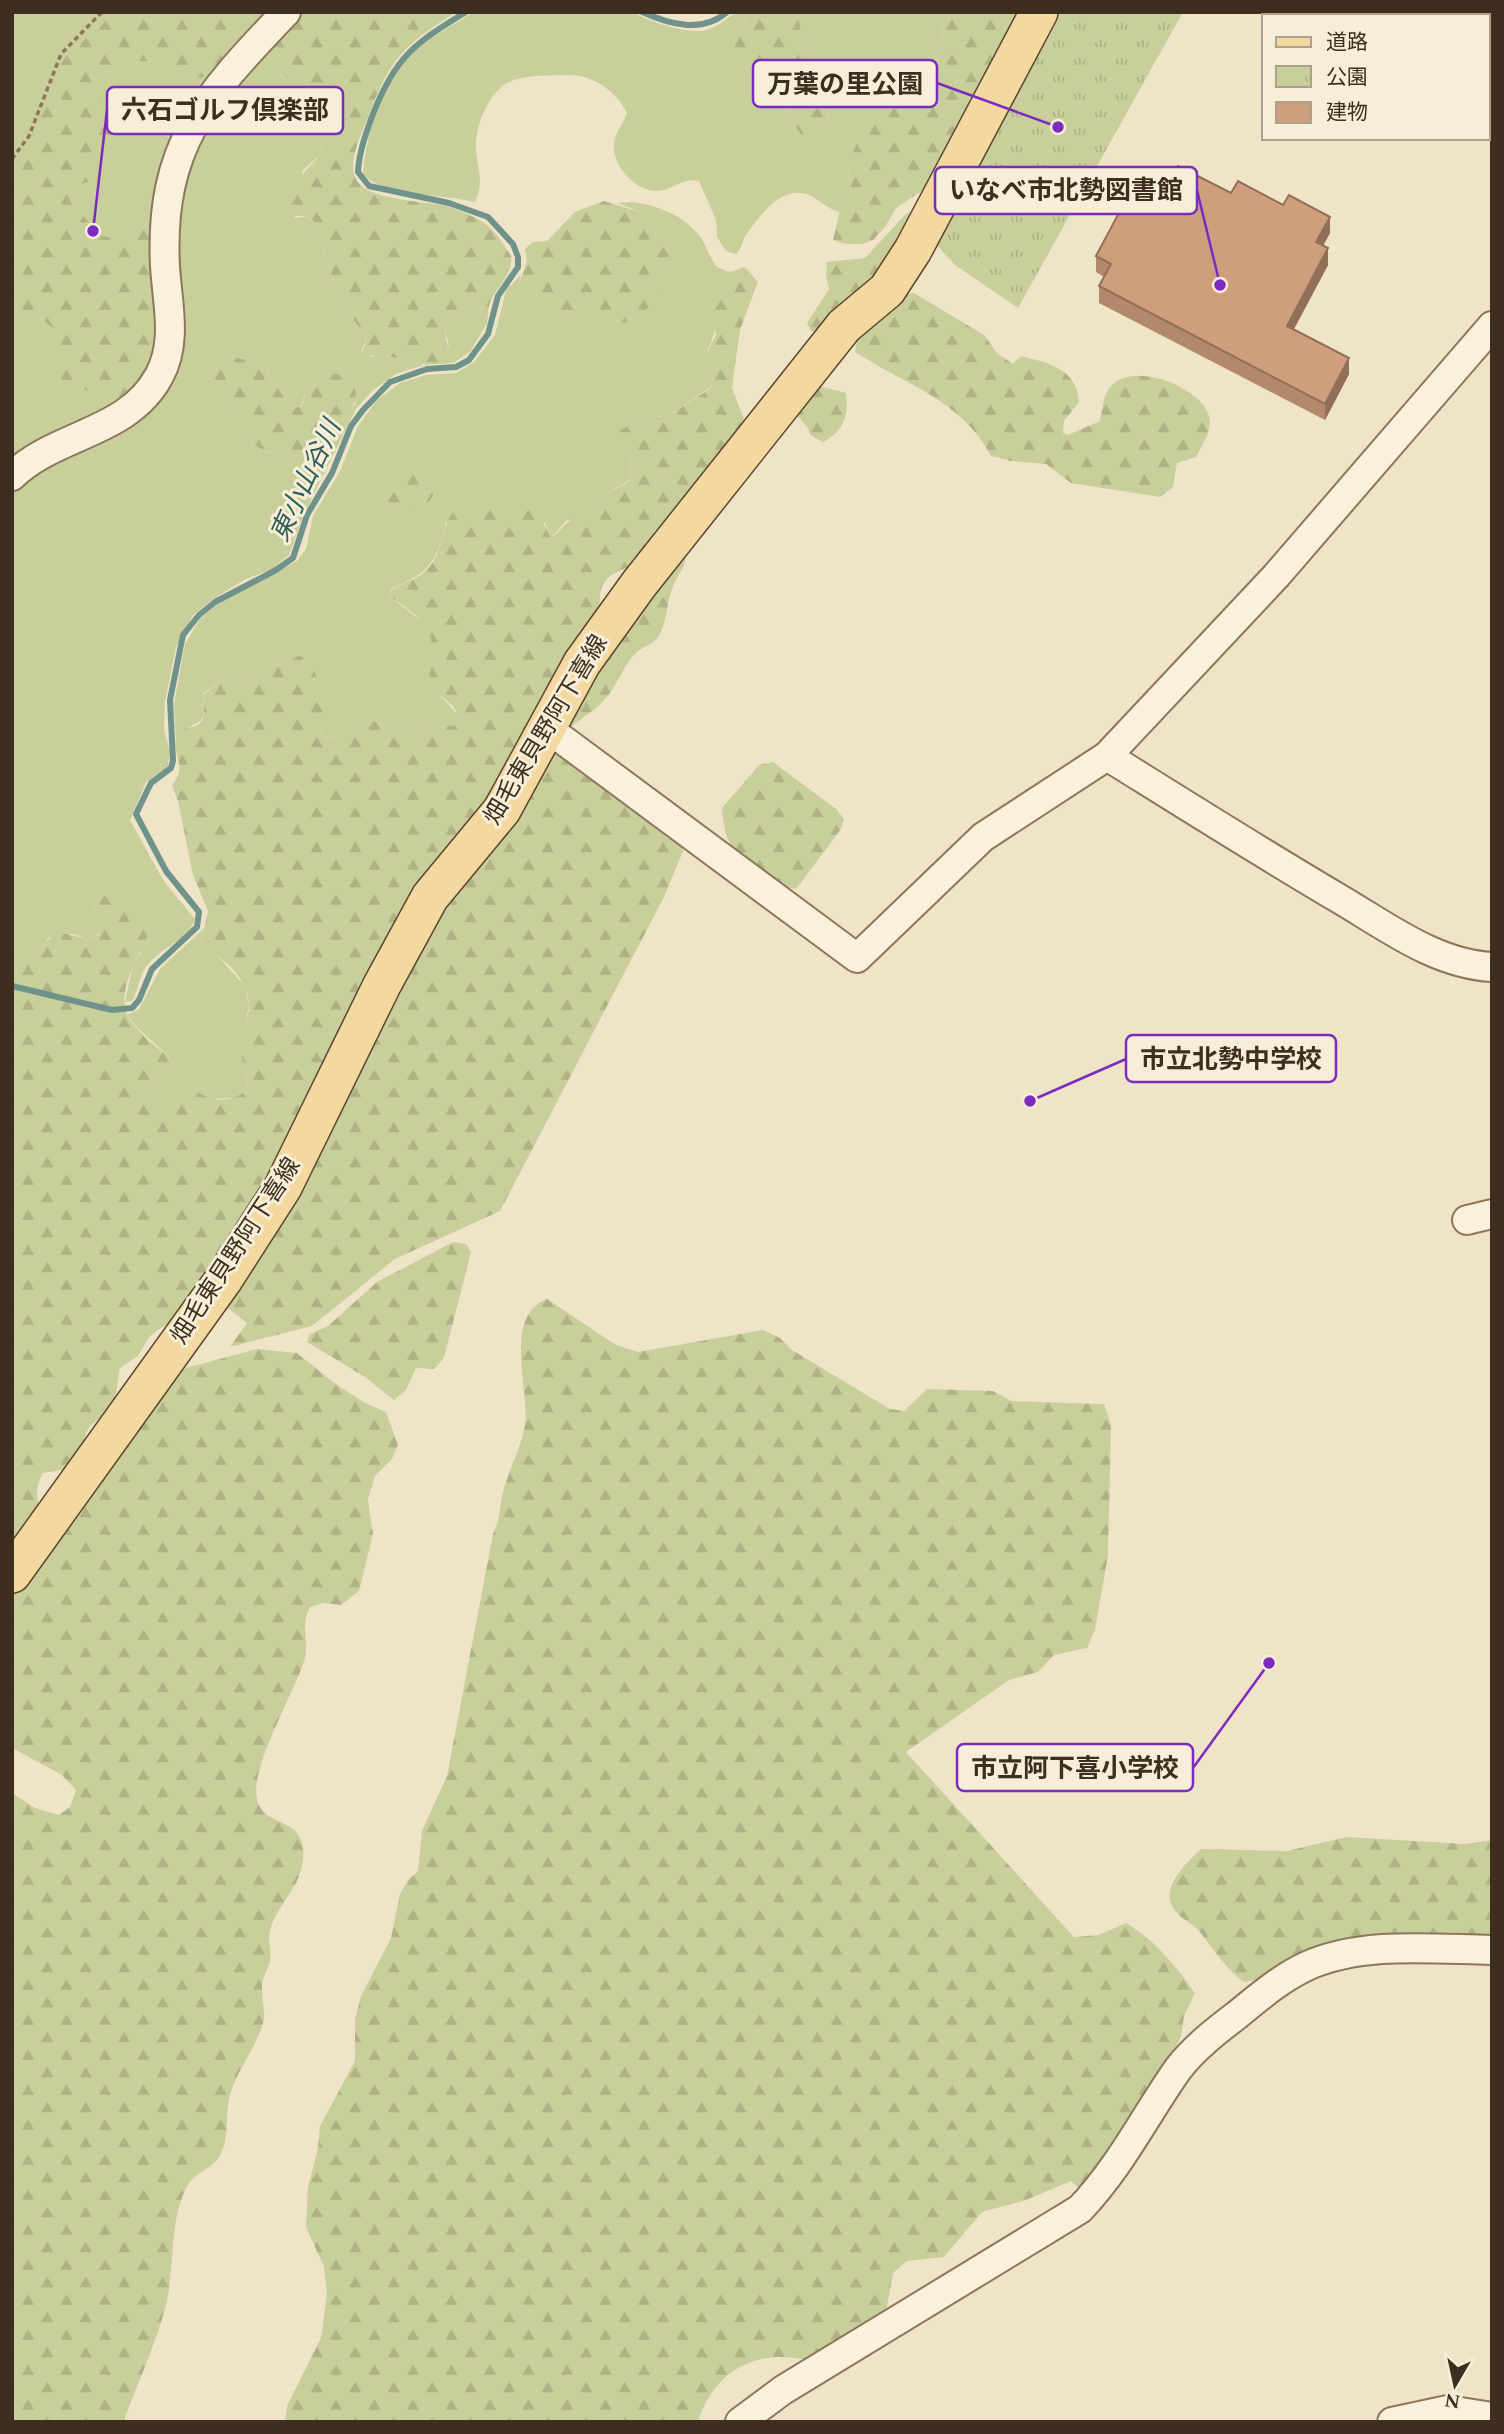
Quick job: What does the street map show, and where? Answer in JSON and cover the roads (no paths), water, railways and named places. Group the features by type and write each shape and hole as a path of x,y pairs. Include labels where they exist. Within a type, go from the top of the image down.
{"main road":[{"name":"畑毛東貝野阿下喜線","path":"12,1574 224,1279 283,1187 382,985 430,897 502,810 582,663 639,584 844,326 887,290 913,250 1039,12"}],"street":[{"path":"12,476 43,454 107,426 148,392 159,376 168,355 170,331 165,264 170,192 181,147 206,101 286,12"},
{"path":"547,728 857,958 983,837 1107,756 1276,576 1492,327"},
{"path":"1107,756 1271,859 1434,954 1474,966 1492,967"},
{"path":"740,2422 783,2390 1080,2209 1100,2187 1180,2067 1210,2036 1271,1987 1307,1966 1346,1953 1384,1949 1492,1950"},
{"path":"1392,2422 1448,2410 1492,2417"}],"waterway":[{"name":"東小山谷川","path":"12,986 112,1010 132,1008 139,1000 152,969 197,927 199,912 166,871 136,814 151,783 171,768 173,761 170,700 183,635 199,615 215,602 293,558 307,515 332,473 351,426 390,382 427,369 456,367 469,360 488,334 498,296 518,267 518,257 513,244 488,217 449,203 369,186 358,172 365,135 390,78 420,43 466,12"},
{"name":"東小山谷川","path":"642,12 685,25 707,23 727,12"}],"place":[{"name":"万葉の里公園","path":"1058,127"},
{"name":"六石ゴルフ倶楽部","path":"93,231"},
{"name":"いなべ市北勢図書館","path":"1220,285"},
{"name":"市立北勢中学校","path":"1030,1101"},
{"name":"市立阿下喜小学校","path":"1269,1663"}]}
